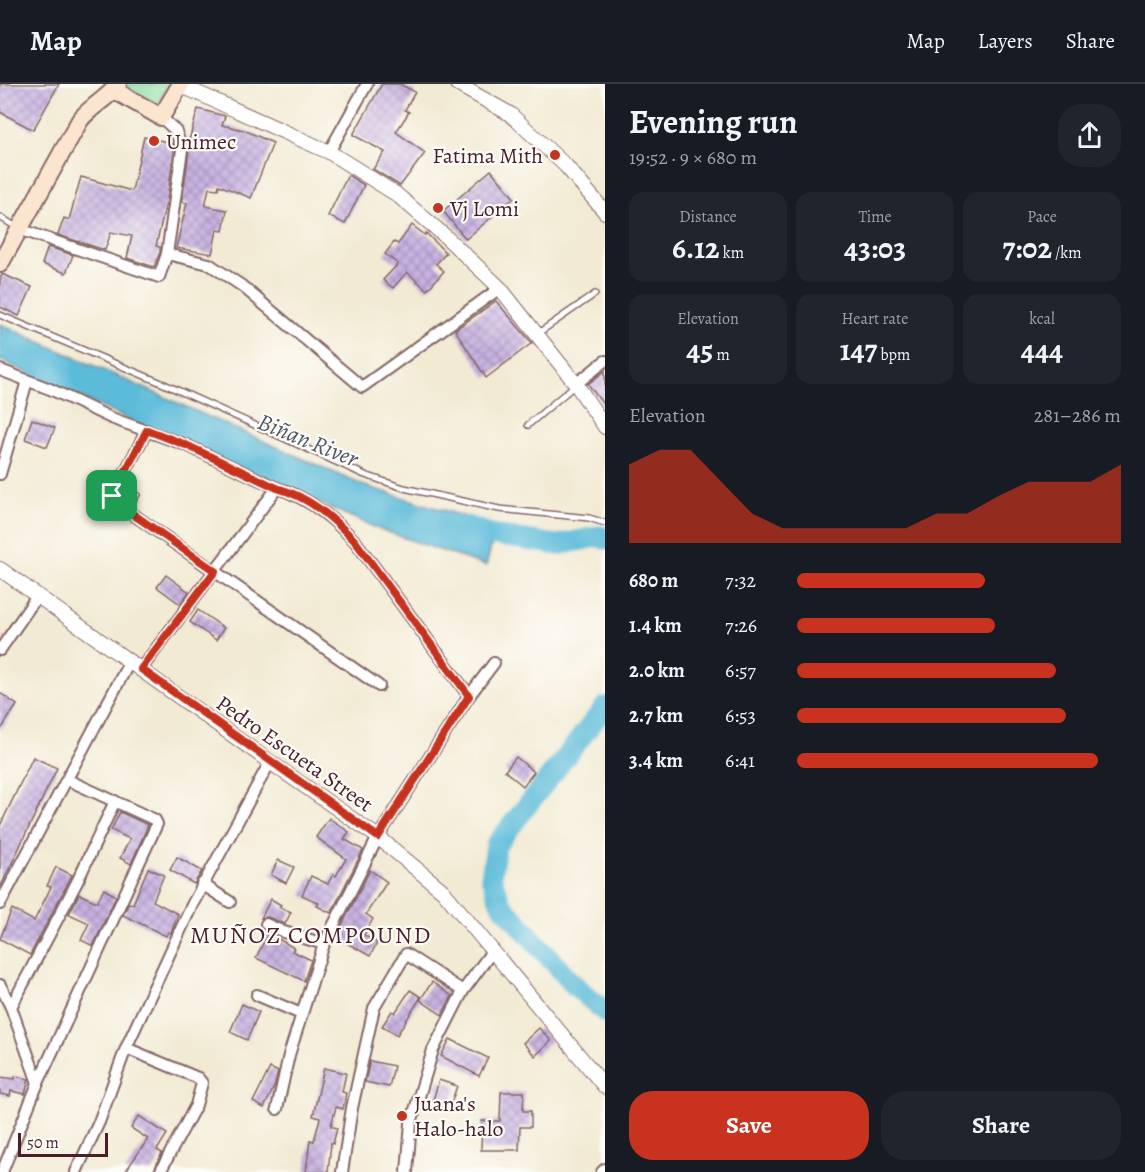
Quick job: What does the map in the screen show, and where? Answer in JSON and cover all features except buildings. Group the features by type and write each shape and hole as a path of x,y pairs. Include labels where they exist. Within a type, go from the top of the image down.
{"main road":[{"path":"0,264 80,120 91,107 116,87 161,117 180,84"}],"street":[{"path":"180,84 329,152 396,194 500,288 576,384 605,428"},
{"path":"329,152 368,84"},
{"path":"457,84 510,114 566,166 605,212"},
{"path":"19,229 159,277 168,254 182,150 176,131 161,117"},
{"path":"168,254 209,264 242,286 362,387 500,288"},
{"path":"576,384 605,361"},
{"path":"0,370 50,389 111,418 186,445 290,492 321,510 355,541 469,696"},
{"path":"0,474 27,381"},
{"path":"147,430 111,499 379,686"},
{"path":"0,904 135,665 215,571 277,488"},
{"name":"Pedro Escueta Street","path":"0,569 378,837 443,891 605,1087"},
{"path":"0,651 38,595"},
{"path":"277,1109 289,1055 324,944 378,837 469,696 494,663"},
{"path":"76,1172 99,1122 126,1048 202,884 270,762"},
{"path":"2,1172 38,1083 157,824 151,818 68,780"},
{"path":"11,1006 76,882 115,801"},
{"path":"202,884 230,902"},
{"path":"266,924 324,944"},
{"path":"407,1172 411,1124 433,1050 464,991 493,950"},
{"path":"342,1172 352,1108 374,1008 406,954 464,991"},
{"path":"0,985 11,1006 38,1083"},
{"path":"257,995 301,1014"},
{"path":"126,1048 198,1078 202,1083 196,1106 160,1172"}],"lane":[{"path":"0,217 19,229"},
{"path":"537,334 595,294"},
{"path":"0,315 164,384 365,475 404,488 499,509 589,518 605,523"},
{"path":"528,425 576,384"}],"green space":[{"path":"129,84 169,84 156,105 127,88"}],"water":[{"path":"0,324 362,485 502,528 494,535 486,566 379,529 134,422 0,360"}],"waterway":[{"name":"Biñan River","path":"467,526 494,535 558,545 600,536 605,539"},
{"name":"Biñan River","path":"605,707 496,845 491,877 501,904 574,985 605,1012"}],"place":[{"name":"Unimec","path":"154,141"},
{"name":"Fatima Mith","path":"555,155"},
{"name":"Vj Lomi","path":"438,208"},
{"name":"Juana's Halo-halo","path":"402,1116"}],"district":[{"name":"MUÑOZ COMPOUND","path":"311,935"}],"route":[{"path":"147,430 186,445 301,497 321,510 355,541 469,696 378,837 141,669 215,571 111,499 112,496 147,430"}]}
